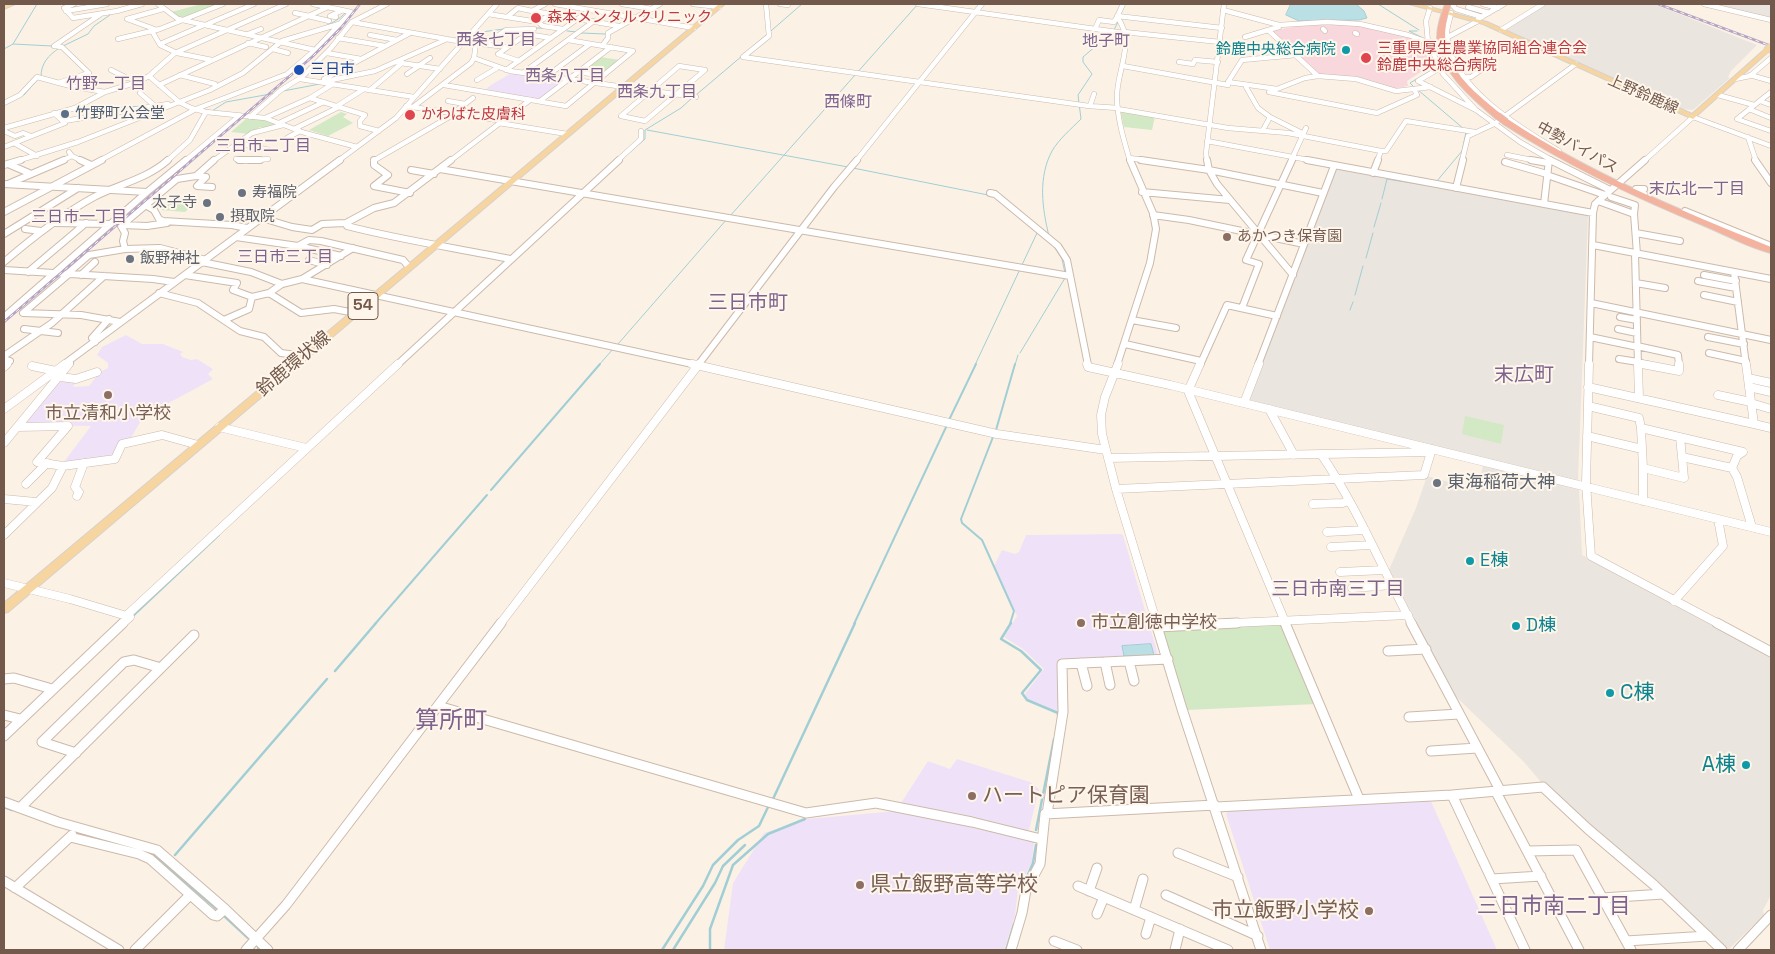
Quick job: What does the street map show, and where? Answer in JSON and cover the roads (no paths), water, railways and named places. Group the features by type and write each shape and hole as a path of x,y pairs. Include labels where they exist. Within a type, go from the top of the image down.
{"highway":[{"name":"中勢バイパス","path":"1448,4 1448,12 1439,28 1442,47 1455,72 1469,90 1504,118 1554,153 1615,186 1771,250"}],"main road":[{"path":"4,7 12,4"},
{"name":"上野鈴鹿線","path":"1412,4 1479,19 1692,117 1769,48"},
{"name":"鈴鹿環状線","path":"4,608 720,5"}],"street":[{"path":"67,7 74,4"},
{"path":"67,7 107,4"},
{"path":"67,7 73,18 101,14 142,4"},
{"path":"158,4 175,17 184,20 315,50"},
{"path":"118,39 154,31 223,4"},
{"path":"160,44 254,4"},
{"path":"4,130 54,113 76,108 105,92 142,80 177,53 286,4"},
{"path":"4,212 196,109 287,74 315,50 353,12 327,5 313,4"},
{"path":"250,117 279,92 300,79 306,70 327,53 352,22 387,4"},
{"path":"4,409 30,390 58,374 70,364 70,361 120,322 396,118 497,4"},
{"path":"532,11 545,4"},
{"path":"555,4 694,28"},
{"path":"622,4 652,8"},
{"path":"602,46 608,38 608,33 660,4"},
{"path":"693,4 720,5"},
{"path":"766,4 769,31 743,57 1118,109 1209,125 1302,134 1381,151 1386,151 1406,121 1475,132"},
{"path":"780,4 788,5"},
{"path":"919,4 1095,29 1220,42"},
{"path":"246,950 286,905 800,231 982,4"},
{"path":"1095,29 1100,20 1114,22 1119,16 1123,4"},
{"path":"1224,4 1216,83 1207,141 1206,153 1209,170 1230,200 1293,275"},
{"path":"1454,4 1453,6 1456,9 1479,19"},
{"path":"1483,4 1498,8"},
{"path":"1446,38 1451,37 1504,4"},
{"path":"1501,30 1544,4"},
{"path":"1704,4 1771,20"},
{"path":"159,85 274,32 308,14 316,12 327,5"},
{"path":"133,7 148,12"},
{"path":"1468,7 1489,13"},
{"path":"507,17 518,8 552,14 538,22"},
{"path":"1430,8 1426,21 1428,42 1440,68 1476,110 1548,161"},
{"path":"163,9 127,18 154,31 160,44 177,53 212,60"},
{"path":"336,17 330,16 343,10"},
{"path":"506,70 590,10"},
{"path":"1223,10 1274,25 1315,22 1355,23 1404,34 1428,42"},
{"path":"361,12 372,11"},
{"path":"295,12 329,21"},
{"path":"1448,12 1446,27 1447,50 1464,78 1504,118 1615,186"},
{"path":"58,83 89,73 62,47 54,46 101,14"},
{"path":"488,14 538,22 543,26 563,29"},
{"path":"1119,16 1222,28"},
{"path":"1119,16 1124,32 1123,66 1116,95 1118,109 1130,158 1142,192 1153,215 1156,229 1149,268 1138,296 1140,297 1125,344 1104,397 1101,416 1102,434 1116,489 1157,627 1261,950"},
{"path":"578,19 620,26"},
{"path":"352,22 448,40 508,47"},
{"path":"524,72 594,22"},
{"path":"5,164 65,147 106,129 156,112 215,87 249,69 281,42 294,36 339,24"},
{"path":"1245,37 1286,25"},
{"path":"168,26 174,28"},
{"path":"233,40 261,28"},
{"path":"377,31 384,28"},
{"path":"1428,33 1439,28"},
{"path":"485,44 506,30 534,29 498,54 519,61"},
{"path":"182,30 189,31"},
{"path":"267,30 274,32"},
{"path":"390,34 396,30"},
{"path":"1268,30 1318,76"},
{"path":"265,118 310,98 325,83 361,59 410,32"},
{"path":"325,83 365,74 398,63 448,40 472,32"},
{"path":"527,34 551,38"},
{"path":"370,35 397,40"},
{"path":"338,38 385,46"},
{"path":"444,85 566,106 633,52 568,40"},
{"path":"352,44 358,41"},
{"path":"248,43 266,47"},
{"path":"413,107 465,70 474,58 476,43"},
{"path":"547,76 590,44"},
{"path":"540,101 611,48"},
{"path":"273,49 288,53"},
{"path":"232,51 242,53"},
{"path":"327,53 361,59"},
{"path":"1228,84 1242,60 1296,55"},
{"path":"407,74 430,58"},
{"path":"474,58 506,70 694,97"},
{"path":"1735,79 1742,80 1771,58"},
{"path":"1179,62 1193,64 1195,60 1218,62"},
{"path":"294,129 367,89 398,63 440,69"},
{"path":"1456,188 1468,136 1504,118 1576,64"},
{"path":"679,66 704,70 645,121 622,116 651,90 679,66"},
{"path":"1123,66 1216,83 1277,89 1305,78 1318,76 1356,79 1396,91 1431,87"},
{"path":"477,80 497,68"},
{"path":"1440,68 1418,80 1476,110"},
{"path":"249,69 257,71"},
{"path":"111,70 127,78 142,80"},
{"path":"1464,78 1471,77 1481,70"},
{"path":"578,72 603,76"},
{"path":"180,75 215,84"},
{"path":"1750,75 1771,81"},
{"path":"149,76 176,102 196,109 206,112 265,118 300,131 357,147"},
{"path":"4,103 23,92 37,77 105,92"},
{"path":"300,79 414,97"},
{"path":"261,84 275,84"},
{"path":"1228,84 1377,113 1417,95 1414,89"},
{"path":"1246,87 1258,108 1270,117 1302,134"},
{"path":"1444,95 1457,90"},
{"path":"210,92 224,97"},
{"path":"1771,92 1737,119 1771,131"},
{"path":"140,93 155,106"},
{"path":"1090,106 1094,94"},
{"path":"1718,95 1754,105"},
{"path":"310,98 365,115 360,121 360,126 379,131"},
{"path":"410,192 374,186 388,175 374,165 373,160 422,134 455,113 473,98"},
{"path":"262,218 292,227 312,230 322,224 346,223 374,208 394,203 530,100"},
{"path":"448,101 464,104"},
{"path":"1760,101 1771,105"},
{"path":"4,147 65,123 64,121 176,102"},
{"path":"196,176 216,158 252,133 281,124 324,102"},
{"path":"406,106 567,134"},
{"path":"1749,110 1771,118"},
{"path":"4,262 41,231 94,198 157,170 190,140 206,112"},
{"path":"54,113 64,121"},
{"path":"4,317 147,192 239,116"},
{"path":"1264,130 1270,117"},
{"path":"1771,146 1692,117 1615,186 1608,196 1598,201 1593,213 1586,488 1591,556 1771,652"},
{"path":"186,134 199,127"},
{"path":"1242,308 1259,264 1246,260 1306,128"},
{"path":"4,130 15,136 23,134 31,136"},
{"path":"287,138 300,131"},
{"path":"127,615 306,448 457,312 510,259 584,194 641,139 641,131"},
{"path":"1748,137 1754,158 1771,183"},
{"path":"1207,141 1593,213"},
{"path":"238,143 269,150"},
{"path":"14,144 37,156"},
{"path":"52,146 58,149"},
{"path":"65,147 72,156 91,165"},
{"path":"1373,173 1381,151"},
{"path":"1507,155 1584,169"},
{"path":"5,185 72,156"},
{"path":"216,158 245,161 268,159"},
{"path":"1130,158 1209,170 1323,193"},
{"path":"1544,204 1548,161"},
{"path":"1505,162 1635,205 1639,398"},
{"path":"1557,163 1615,186"},
{"path":"5,164 29,173"},
{"path":"1244,403 1334,166"},
{"path":"440,169 1070,276"},
{"path":"1521,169 1547,175"},
{"path":"410,170 434,174"},
{"path":"122,225 177,179 206,176 197,186 212,188"},
{"path":"5,185 147,192"},
{"path":"4,234 78,188"},
{"path":"1644,189 1636,189 1669,205 1771,246"},
{"path":"1142,192 1230,200"},
{"path":"990,193 995,194 1058,246 1066,260 1088,367 1188,389 1771,532"},
{"path":"1598,201 1634,214"},
{"path":"145,205 157,210 160,220 247,228"},
{"path":"1153,215 1304,244"},
{"path":"122,225 147,226 170,222"},
{"path":"54,223 111,224"},
{"path":"346,223 347,226 398,239 437,244 510,259"},
{"path":"9,224 17,226"},
{"path":"28,272 86,224"},
{"path":"122,225 121,227 125,233 123,241 125,249"},
{"path":"25,229 41,231"},
{"path":"1636,233 1680,241"},
{"path":"236,237 298,246 341,256"},
{"path":"298,246 309,240 353,248 404,260 409,267"},
{"path":"1593,245 1771,279"},
{"path":"120,322 64,313 23,313 89,255 125,249 156,248 251,272 282,284"},
{"path":"185,275 237,283 233,290 252,297 269,293 282,284 302,279 353,248"},
{"path":"309,260 327,265"},
{"path":"81,275 95,262"},
{"path":"4,270 153,279 174,282"},
{"path":"4,278 13,271"},
{"path":"1734,272 1754,424"},
{"path":"1704,275 1736,284"},
{"path":"4,367 10,361 4,357 64,313 104,276"},
{"path":"302,279 698,365 997,434 1106,450"},
{"path":"1698,281 1736,284"},
{"path":"1636,283 1665,288"},
{"path":"269,293 301,313 334,309 355,313"},
{"path":"159,294 198,303 240,330 264,338 281,353 304,356"},
{"path":"1704,295 1738,302"},
{"path":"224,320 249,308 249,302 252,297"},
{"path":"1591,303 1771,340"},
{"path":"1277,316 1227,305 1188,389 1359,799"},
{"path":"92,316 102,309"},
{"path":"1620,316 1637,320"},
{"path":"95,342 92,338 109,319"},
{"path":"1132,320 1176,328"},
{"path":"24,329 58,333"},
{"path":"1618,329 1637,333"},
{"path":"1590,337 1678,355 1679,371 1619,358"},
{"path":"1708,337 1744,344"},
{"path":"1125,344 1201,362"},
{"path":"1709,353 1746,360"},
{"path":"32,366 76,379 97,372"},
{"path":"4,443 47,392 58,374"},
{"path":"1748,378 1771,383"},
{"path":"1588,387 1771,428"},
{"path":"1749,387 1771,392"},
{"path":"30,390 47,392"},
{"path":"1718,395 1771,409"},
{"path":"1588,406 1639,418 1641,428 1643,501"},
{"path":"1269,409 1294,454"},
{"path":"18,427 68,426 37,462 63,466 115,459 122,444 162,435 198,445"},
{"path":"219,427 306,448"},
{"path":"1641,428 1743,452 1737,456 1732,468"},
{"path":"1587,436 1642,449"},
{"path":"1642,468 1684,478 1680,437"},
{"path":"1108,458 1431,450"},
{"path":"1116,489 1424,475 1431,450"},
{"path":"1321,454 1338,479 1365,530 1579,950"},
{"path":"1682,457 1732,468 1737,477 1752,527"},
{"path":"26,484 47,463"},
{"path":"77,496 79,492 75,487 84,464"},
{"path":"4,535 52,488 63,466"},
{"path":"4,499 36,502"},
{"path":"1313,504 1343,503 1349,500"},
{"path":"1674,601 1723,546 1718,519"},
{"path":"1327,532 1365,530"},
{"path":"1331,547 1372,545"},
{"path":"1340,572 1384,570"},
{"path":"4,583 16,588 28,588 127,615"},
{"path":"1352,588 1392,585"},
{"path":"4,736 130,617 127,615"},
{"path":"1157,627 1408,615"},
{"path":"20,808 194,635"},
{"path":"1388,651 1426,649"},
{"path":"1011,950 1022,914 1026,890 1040,864 1042,845 1040,839 1045,814 1047,814 1046,810 1064,712 1062,664 1168,659"},
{"path":"76,753 42,742 124,662 134,660 161,668"},
{"path":"1129,661 1134,682"},
{"path":"1105,662 1110,685"},
{"path":"1081,663 1087,686"},
{"path":"4,680 14,678 52,689"},
{"path":"438,706 806,814 876,803 972,822 1040,839"},
{"path":"1409,717 1459,714"},
{"path":"4,715 20,719"},
{"path":"1432,751 1477,748"},
{"path":"1047,814 1452,795 1543,787 1663,894 1722,950"},
{"path":"1452,795 1526,950"},
{"path":"4,802 80,829 157,850 222,912 257,938 268,950"},
{"path":"15,888 80,829"},
{"path":"71,837 139,854 150,859 213,915 222,912"},
{"path":"1528,851 1576,850 1629,946 1708,936"},
{"path":"1178,853 1238,877"},
{"path":"1089,891 1097,868"},
{"path":"1492,880 1541,876"},
{"path":"1134,910 1143,879"},
{"path":"4,881 119,950"},
{"path":"1078,886 1228,950"},
{"path":"135,950 190,894"},
{"path":"1166,894 1258,936"},
{"path":"1602,898 1663,894"},
{"path":"1097,914 1104,897"},
{"path":"1738,950 1771,915"},
{"path":"1146,934 1151,917"},
{"path":"1175,950 1180,929"},
{"path":"1054,941 1076,950"}],"water":[{"path":"1291,4 1356,4 1364,11 1367,18 1359,20 1299,21 1286,15"},
{"path":"1151,644 1154,655 1124,656 1122,646"}],"waterway":[{"path":"13,44 37,4"},
{"path":"749,50 802,4"},
{"path":"784,155 918,4"},
{"path":"1378,4 1419,30"},
{"path":"288,37 327,26 346,12"},
{"path":"63,46 88,34 94,26 110,15"},
{"path":"1114,30 1118,22"},
{"path":"534,28 544,28"},
{"path":"474,33 504,29"},
{"path":"567,31 577,32"},
{"path":"1417,31 1409,31 1423,38"},
{"path":"581,33 605,34"},
{"path":"1049,236 1043,204 1043,182 1048,161 1058,142 1081,119 1078,95 1092,74 1083,62 1083,57 1111,33"},
{"path":"452,39 464,35"},
{"path":"4,49 13,44"},
{"path":"13,44 52,46"},
{"path":"41,77 42,68 46,60 59,48"},
{"path":"696,95 742,56"},
{"path":"1415,88 1410,83 1435,68"},
{"path":"24,95 38,79"},
{"path":"283,91 320,84"},
{"path":"1418,90 1464,129"},
{"path":"212,111 226,102 276,93"},
{"path":"621,160 645,139 645,130 681,108 692,98"},
{"path":"73,110 145,106"},
{"path":"647,130 784,155"},
{"path":"1437,181 1462,151 1466,132"},
{"path":"730,216 784,155"},
{"path":"784,155 848,167"},
{"path":"853,168 988,195"},
{"path":"1382,199 1387,179 1431,186"},
{"path":"1374,227 1381,203"},
{"path":"618,344 727,219"},
{"path":"975,365 1037,233"},
{"path":"1366,258 1373,233"},
{"path":"1055,248 1062,259 1065,273"},
{"path":"1355,295 1363,266"},
{"path":"1020,353 1065,278"},
{"path":"1350,310 1353,302"},
{"path":"599,365 613,349"},
{"path":"1015,365 1018,355"},
{"path":"491,490 600,364"},
{"path":"949,420 976,364"},
{"path":"996,430 1015,364"},
{"path":"854,624 947,425"},
{"path":"993,437 961,519 962,523 982,540 1014,611 1010,624"},
{"path":"375,624 487,495"},
{"path":"133,616 219,535"},
{"path":"335,671 376,623"},
{"path":"773,799 855,623"},
{"path":"1011,623 1001,639 1021,651 1041,670 1022,693 1027,700 1058,713 1058,715"},
{"path":"175,855 327,679"},
{"path":"1036,830 1054,739"},
{"path":"662,950 703,886 713,865 738,840 759,826 769,805"},
{"path":"4,807 12,810"},
{"path":"710,950 710,929 733,865 768,834 805,819"},
{"path":"673,950 715,883 723,866 745,845"},
{"path":"1022,888 1033,863 1036,845"},
{"path":"150,852 219,911"},
{"path":"222,914 248,938"},
{"path":"1006,950 1014,924"}],"tunnel":[{"path":"1434,49 1446,50"}],"railway":[{"path":"4,322 312,57 341,28 360,4"},
{"path":"1658,4 1771,46"}],"place":[{"name":"森本メンタルクリニック","path":"536,18"},
{"name":"鈴鹿中央総合病院","path":"1346,50"},
{"name":"三重県厚生農業協同組合連合会 鈴鹿中央総合病院","path":"1366,58"},
{"name":"三日市","path":"299,70"},
{"name":"竹野町公会堂","path":"65,114"},
{"name":"かわばた皮膚科","path":"410,115"},
{"name":"寿福院","path":"242,193"},
{"name":"太子寺","path":"207,203"},
{"name":"摂取院","path":"220,217"},
{"name":"あかつき保育園","path":"1227,237"},
{"name":"飯野神社","path":"130,259"},
{"name":"市立清和小学校","path":"108,395"},
{"name":"東海稲荷大神","path":"1437,483"},
{"name":"E棟","path":"1470,561"},
{"name":"市立創徳中学校","path":"1081,623"},
{"name":"D棟","path":"1516,626"},
{"name":"C棟","path":"1610,693"},
{"name":"A棟","path":"1746,765"},
{"name":"ハートピア保育園","path":"972,796"},
{"name":"県立飯野高等学校","path":"860,885"},
{"name":"市立飯野小学校","path":"1369,911"}],"district":[{"name":"西条七丁目","path":"496,41"},
{"name":"地子町","path":"1106,42"},
{"name":"西条八丁目","path":"565,77"},
{"name":"竹野一丁目","path":"106,85"},
{"name":"西条九丁目","path":"657,93"},
{"name":"西條町","path":"848,103"},
{"name":"三日市二丁目","path":"263,147"},
{"name":"末広北一丁目","path":"1697,190"},
{"name":"三日市一丁目","path":"79,218"},
{"name":"三日市三丁目","path":"285,258"},
{"name":"三日市町","path":"748,304"},
{"name":"末広町","path":"1524,376"},
{"name":"三日市南三丁目","path":"1338,590"},
{"name":"算所町","path":"451,721"},
{"name":"三日市南二丁目","path":"1554,907"}]}
